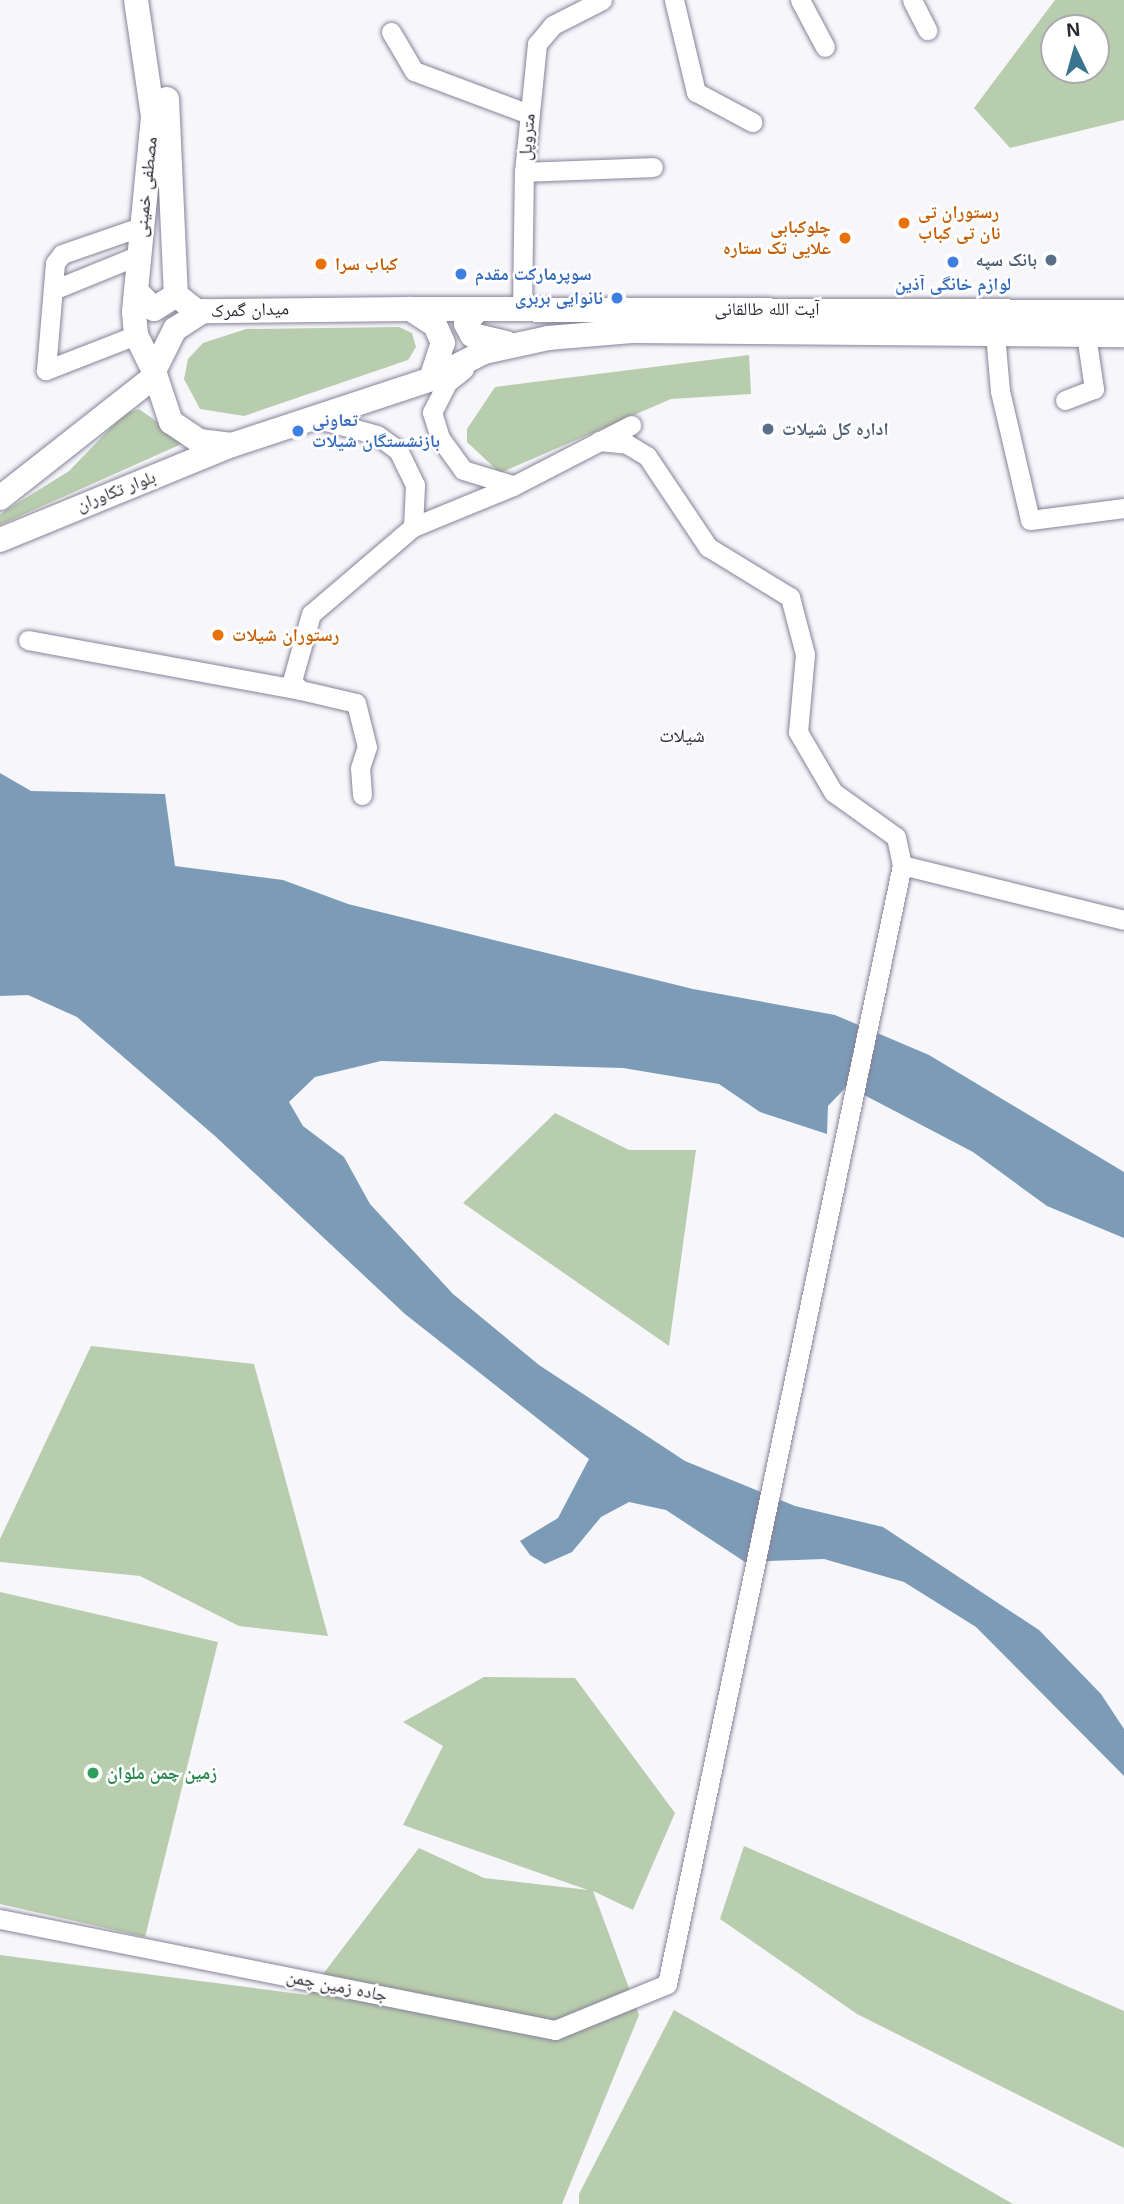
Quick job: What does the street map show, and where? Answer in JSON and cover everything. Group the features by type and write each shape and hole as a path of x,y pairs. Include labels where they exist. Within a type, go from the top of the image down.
{"main road":[{"name":"مصطفی خمینی","path":"136,0 153,117 136,291 136,335 155,374"},
{"name":"مصطفی خمینی","path":"150,0 165,79 176,295"},
{"path":"136,291 154,309 176,295 199,313"},
{"path":"0,498 155,374 172,422 199,441 232,445 431,379 443,342 428,318 410,309"},
{"name":"آیت الله طالقانی","path":"410,309 1124,312"},
{"name":"میدان گمرک","path":"155,374 175,329 199,313 410,309"},
{"path":"476,311 466,324 472,335 514,344"},
{"name":"آیت الله طالقانی","path":"431,379 484,352 514,344 632,331 1124,335"},
{"name":"بلوار تکاوران","path":"0,540 232,445"}],"street":[{"name":"متروپل","path":"522,309 524,172 537,44 553,25 602,0"},
{"path":"674,0 696,92 752,122"},
{"path":"800,0 825,47"},
{"path":"912,0 927,30"},
{"path":"391,32 414,71 529,114"},
{"path":"524,172 653,167"},
{"path":"136,335 46,370 55,263 62,254 143,226"},
{"path":"53,290 139,255"},
{"path":"995,334 1000,391 1030,520 1124,508"},
{"path":"1065,400 1094,388 1086,335"},
{"path":"484,352 447,383 432,412 440,438 463,470 513,485"},
{"path":"314,418 377,435 398,450 415,485 413,527"},
{"path":"300,690 292,681 293,664 311,614 413,527 513,485 631,425"},
{"path":"599,441 627,444 647,456 708,547 790,597 805,654 799,732 833,792 895,837 901,865 1124,920"},
{"path":"28,640 300,690 356,703 367,747 360,768 362,795"},
{"name":"جاده زمین چمن","path":"0,1919 555,2029 667,1984 759,1569 875,1008 901,865"}],"green space":[{"path":"1055,0 1124,0 1124,120 1010,148 974,108 1040,20 1040,84 1110,84 1110,14 1044,14"},
{"path":"399,327 412,333 416,347 408,360 244,416 200,409 184,379 188,359 203,343 246,329"},
{"path":"749,355 751,394 671,399 500,473 467,442 467,429 495,387"},
{"path":"139,409 186,442 0,525 0,514 69,471 124,414"},
{"path":"555,1113 629,1150 696,1150 669,1346 463,1203"},
{"path":"91,1346 254,1364 328,1636 239,1626 140,1576 0,1562 0,1539"},
{"name":"زمین چمن ملوان","path":"0,1592 218,1642 145,1937 0,1904"},
{"path":"484,1677 575,1678 675,1813 633,1910 593,1891 639,2015 562,2204 0,2204 0,1955 307,1995 419,1848 484,1878 588,1890 403,1825 443,1746 403,1722"},
{"path":"744,1846 1124,2011 1124,2148 857,2014 720,1919"},
{"path":"674,2010 1013,2204 579,2204 579,2194"}],"water":[{"path":"0,773 31,791 165,794 175,866 283,880 348,904 693,989 835,1015 929,1055 1124,1172 1124,1238 1047,1206 973,1152 847,1086 828,1106 827,1134 760,1112 719,1084 623,1068 381,1061 315,1077 289,1102 303,1126 344,1157 370,1204 453,1294 539,1365 685,1461 795,1506 883,1527 1039,1630 1101,1694 1124,1729 1124,1776 976,1627 904,1582 824,1559 745,1562 666,1510 629,1502 601,1517 572,1552 545,1564 530,1555 520,1541 558,1518 589,1459 405,1314 215,1136 77,1017 28,995 0,996"}],"place":[{"name":"رستوران تی نان تی کباب","path":"904,223"},
{"name":"چلوکبابی علایی تک ستاره","path":"845,238"},
{"name":"بانک سپه","path":"1051,260"},
{"name":"لوازم خانگی آذین","path":"953,262"},
{"name":"کباب سرا","path":"321,264"},
{"name":"سوپرمارکت مقدم","path":"461,274"},
{"name":"نانوایی بربری","path":"617,298"},
{"name":"اداره کل شیلات","path":"768,429"},
{"name":"تعاونی بازنشستگان شیلات","path":"298,431"},
{"name":"رستوران شیلات","path":"218,635"},
{"name":"زمین چمن ملوان","path":"93,1773"}],"district":[{"name":"شیلات","path":"682,736"}]}
